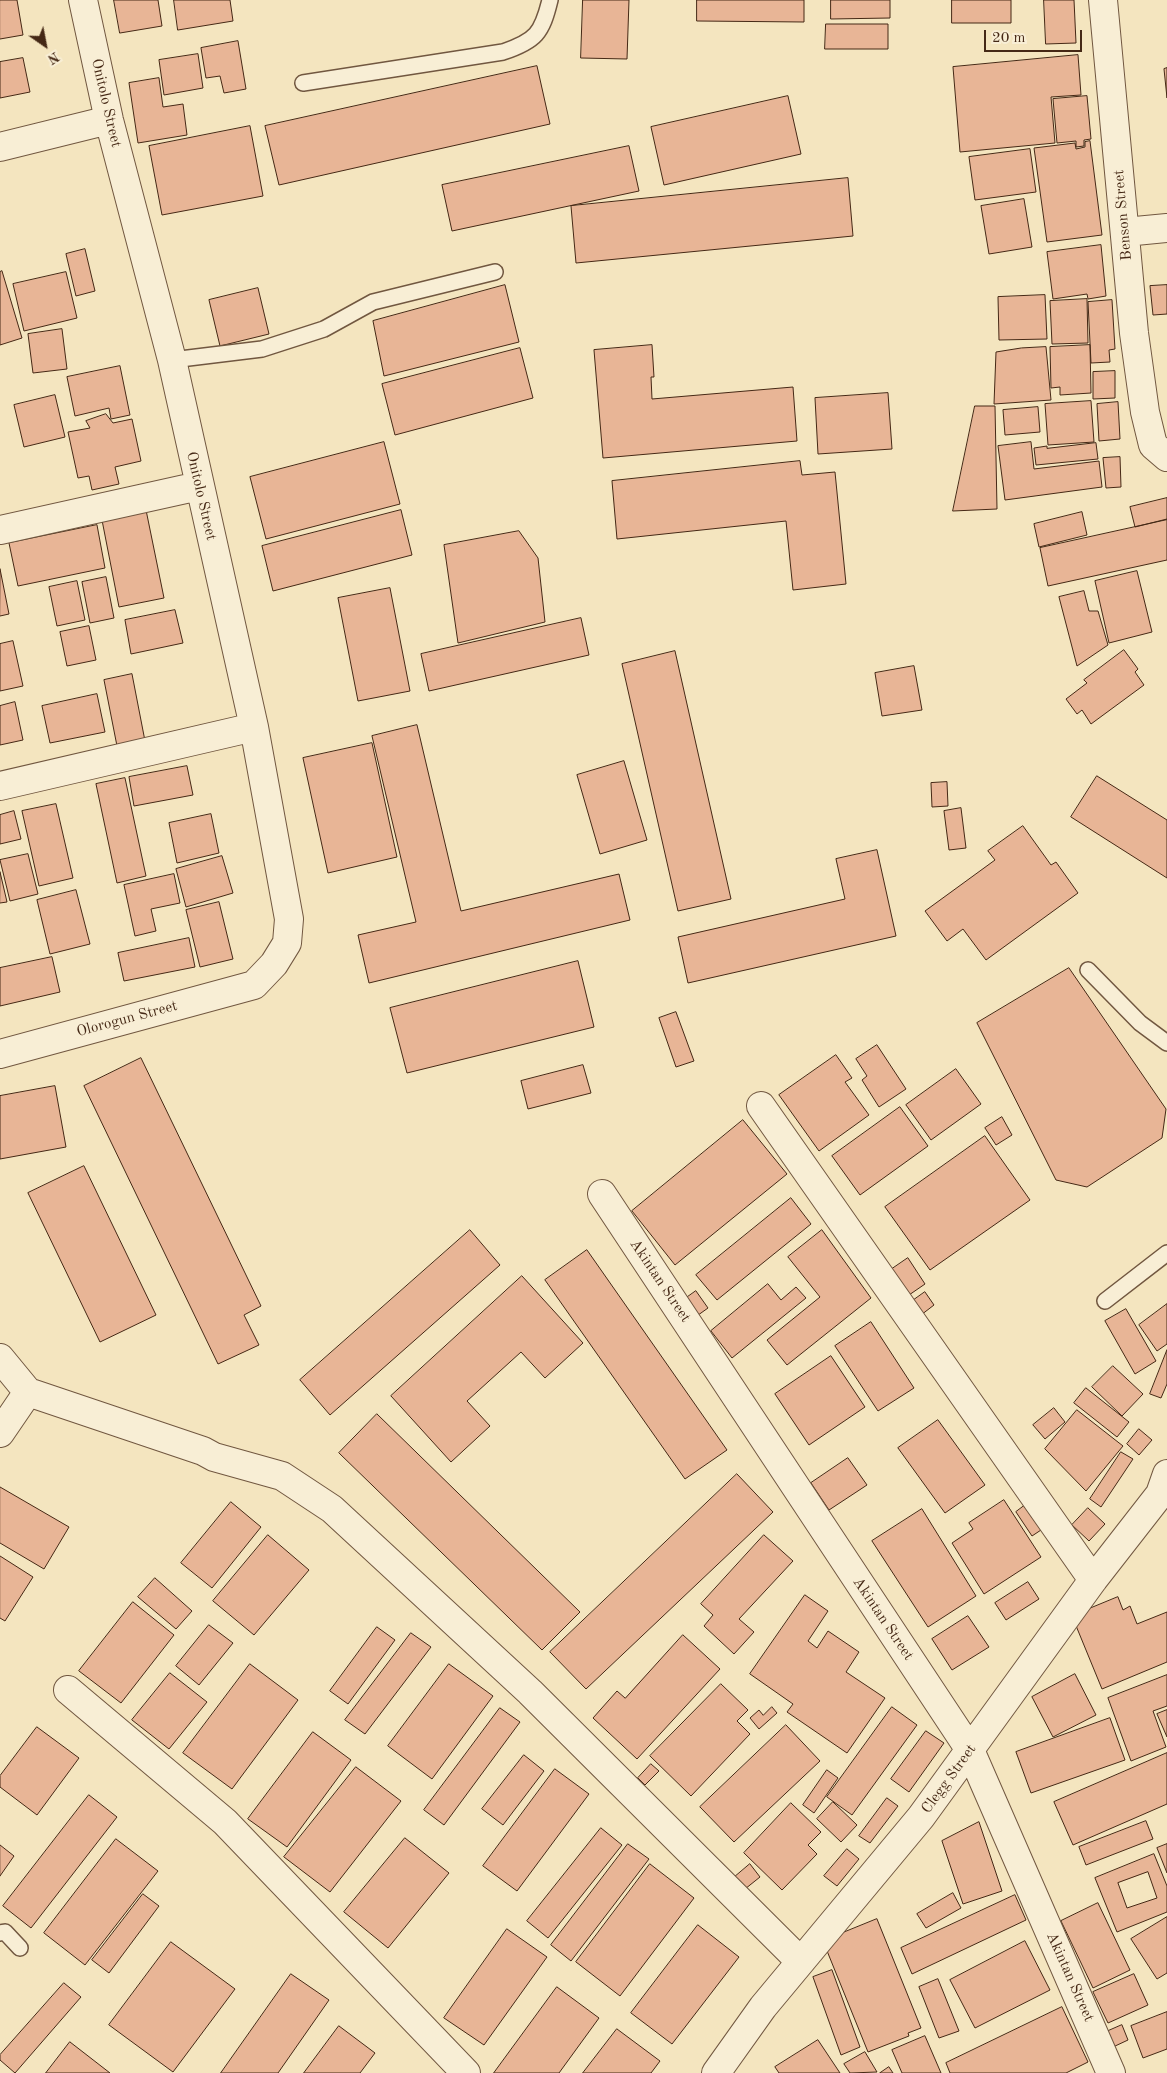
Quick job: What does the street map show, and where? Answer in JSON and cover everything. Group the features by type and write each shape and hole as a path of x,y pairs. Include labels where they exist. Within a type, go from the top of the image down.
{"street":[{"name":"Onitolo Street","path":"83,0 109,120 172,360 254,727 289,919 287,943 274,964 254,985"},
{"name":"Benson Street","path":"1104,0 1134,332 1148,429 1153,445 1167,457"},
{"path":"0,147 109,120"},
{"path":"1125,232 1167,228"},
{"path":"0,530 199,486"},
{"path":"0,786 254,727"},
{"name":"Olorogun Street","path":"0,1054 254,985"},
{"path":"761,1106 1093,1580"},
{"name":"Akintan Street","path":"602,1194 970,1750 1111,2073"},
{"path":"0,1358 28,1392 208,1454 282,1476 332,1509 530,1692 800,1961"},
{"path":"0,1433 28,1392"},
{"name":"Clegg Street","path":"716,2073 763,2007 921,1817 1093,1580 1160,1494 1167,1474"},
{"path":"68,1690 225,1822 466,2073"}],"lane":[{"path":"303,83 503,52 519,47 534,38 544,25 550,0"},
{"path":"172,360 262,349 324,329 374,302 495,272"},
{"path":"1088,970 1140,1023 1167,1043"},
{"path":"1105,1300 1167,1253"},
{"path":"0,1933 5,1932 20,1948"}],"building":[{"path":"0,0 17,0 23,35 0,39"},
{"path":"114,0 158,0 162,26 120,33"},
{"path":"174,0 230,0 233,21 178,30"},
{"path":"583,0 629,0 627,59 581,58"},
{"path":"697,0 804,0 804,22 697,21"},
{"path":"831,0 890,0 890,18 831,19"},
{"path":"952,0 1011,0 1011,23 952,23"},
{"path":"1044,0 1074,0 1076,43 1046,44"},
{"path":"826,24 888,24 888,49 825,49"},
{"path":"238,41 246,89 224,93 220,76 206,78 201,48"},
{"path":"198,54 203,88 164,95 159,60"},
{"path":"1078,55 1081,95 1051,97 1055,143 960,152 953,67"},
{"path":"23,58 30,92 0,98 0,62"},
{"path":"537,66 550,124 279,185 265,126"},
{"path":"1167,68 1167,98 1164,69"},
{"path":"159,78 163,107 183,104 187,135 138,143 129,83"},
{"path":"788,96 801,154 664,185 651,127"},
{"path":"1087,96 1091,139 1084,140 1084,146 1076,147 1076,141 1057,143 1053,99"},
{"path":"250,126 263,196 162,215 149,146"},
{"path":"1090,141 1102,235 1047,242 1034,148 1075,143 1076,149 1085,147 1085,142"},
{"path":"629,146 639,191 452,231 442,185"},
{"path":"1030,149 1036,192 975,200 969,157"},
{"path":"848,178 853,236 576,263 571,206"},
{"path":"1024,199 1032,247 989,254 981,206"},
{"path":"1101,245 1106,296 1088,299 1087,294 1053,299 1047,252"},
{"path":"85,249 95,291 76,296 66,254"},
{"path":"2,271 22,338 0,345 0,272"},
{"path":"66,272 77,318 24,331 13,284"},
{"path":"505,285 519,342 384,376 373,321"},
{"path":"1167,285 1167,314 1153,315 1150,286"},
{"path":"258,288 269,334 220,346 209,300"},
{"path":"1045,295 1047,339 999,340 998,297"},
{"path":"1087,299 1088,343 1052,344 1050,301"},
{"path":"1112,300 1115,349 1109,350 1110,362 1091,363 1088,302"},
{"path":"62,329 67,369 33,373 28,334"},
{"path":"652,345 654,377 651,377 652,399 793,387 797,441 603,458 594,350"},
{"path":"1090,345 1091,393 1060,395 1060,387 1051,388 1050,347"},
{"path":"1046,347 1051,400 994,404 996,352"},
{"path":"520,348 533,398 395,435 382,384"},
{"path":"120,366 130,415 111,419 109,408 75,416 67,377"},
{"path":"1115,371 1115,398 1093,399 1093,372"},
{"path":"888,393 892,449 818,454 815,398"},
{"path":"55,395 65,437 24,447 14,405"},
{"path":"1091,401 1094,442 1048,445 1045,404"},
{"path":"1118,402 1120,439 1099,441 1097,404"},
{"path":"975,406 995,406 997,509 953,511"},
{"path":"1038,407 1040,432 1005,435 1003,410"},
{"path":"106,414 113,423 132,419 141,461 115,467 119,484 92,490 89,476 78,478 68,432 90,428 86,421"},
{"path":"384,442 400,504 266,539 250,477"},
{"path":"1031,442 1034,469 1099,461 1102,487 1005,500 998,446"},
{"path":"1096,443 1098,459 1036,465 1034,448"},
{"path":"1120,457 1121,487 1106,488 1103,458"},
{"path":"800,461 802,475 835,472 846,584 793,590 786,521 617,539 612,481"},
{"path":"1167,498 1167,519 1135,527 1130,507"},
{"path":"145,505 164,598 119,607 101,515"},
{"path":"401,510 412,555 273,591 262,546"},
{"path":"1082,512 1087,535 1039,547 1034,524"},
{"path":"1167,520 1167,560 1048,586 1040,548"},
{"path":"97,525 105,568 18,586 9,543"},
{"path":"519,531 538,558 545,622 458,643 444,545"},
{"path":"0,569 9,614 0,616"},
{"path":"1137,571 1152,632 1109,643 1095,581"},
{"path":"106,577 114,618 90,623 82,582"},
{"path":"77,581 85,620 57,626 49,587"},
{"path":"390,588 410,691 358,701 338,598"},
{"path":"1084,591 1089,611 1098,611 1108,645 1077,666 1059,597"},
{"path":"175,610 183,643 131,654 125,620"},
{"path":"581,618 589,655 429,691 421,654"},
{"path":"89,626 96,660 67,666 60,632"},
{"path":"13,641 23,686 0,691 0,644"},
{"path":"1124,650 1138,669 1135,672 1144,685 1091,724 1082,710 1077,714 1066,699 1087,683 1084,680"},
{"path":"675,651 731,899 678,911 622,664"},
{"path":"914,666 922,710 882,716 875,673"},
{"path":"132,674 145,741 117,746 104,680"},
{"path":"97,694 105,732 50,743 42,706"},
{"path":"15,702 23,740 0,745 0,706"},
{"path":"417,725 461,911 619,874 630,920 369,983 358,935 416,922 372,736"},
{"path":"372,743 397,857 328,873 303,758"},
{"path":"624,761 647,840 600,854 577,775"},
{"path":"187,766 193,795 134,806 129,777"},
{"path":"1097,776 1167,820 1167,878 1071,817"},
{"path":"125,778 146,876 117,883 96,784"},
{"path":"947,782 948,806 932,807 931,783"},
{"path":"56,804 73,878 39,886 22,811"},
{"path":"961,808 966,848 949,850 944,811"},
{"path":"14,811 21,839 0,844 0,815"},
{"path":"211,814 219,853 177,863 169,823"},
{"path":"1023,826 1051,865 1056,862 1078,893 986,960 963,929 947,941 925,911 995,860 988,851"},
{"path":"877,850 896,936 688,983 678,937 845,899 836,859"},
{"path":"28,854 38,894 10,901 0,860"},
{"path":"222,856 233,893 186,907 176,869"},
{"path":"0,872 7,902 0,903"},
{"path":"174,874 180,903 151,909 156,931 135,936 124,885"},
{"path":"76,890 90,944 50,954 37,900"},
{"path":"219,902 233,959 200,967 186,910"},
{"path":"189,938 195,967 124,981 118,953"},
{"path":"52,957 60,992 0,1006 0,968"},
{"path":"578,961 594,1027 407,1073 390,1008"},
{"path":"1069,968 1166,1109 1162,1138 1087,1187 1056,1180 977,1023"},
{"path":"676,1012 694,1061 676,1067 659,1018"},
{"path":"877,1045 906,1089 879,1107 862,1080 867,1076 856,1059"},
{"path":"836,1055 852,1078 845,1082 869,1115 819,1151 779,1095"},
{"path":"141,1058 261,1306 244,1315 259,1345 218,1364 84,1086"},
{"path":"583,1065 591,1093 528,1109 521,1081"},
{"path":"956,1069 981,1104 931,1140 906,1105"},
{"path":"55,1086 66,1147 0,1159 0,1096"},
{"path":"900,1107 928,1146 860,1195 832,1156"},
{"path":"1002,1117 1012,1135 996,1145 985,1128"},
{"path":"743,1120 787,1174 675,1265 632,1211"},
{"path":"985,1136 1030,1200 930,1270 885,1207"},
{"path":"84,1166 156,1315 100,1342 28,1193"},
{"path":"791,1198 811,1224 717,1300 696,1275"},
{"path":"470,1230 500,1265 330,1415 300,1380"},
{"path":"822,1230 871,1298 787,1365 767,1340 820,1297 788,1257"},
{"path":"587,1250 727,1450 685,1479 545,1280"},
{"path":"908,1258 925,1284 909,1295 892,1269"},
{"path":"522,1276 583,1343 545,1378 521,1352 467,1401 490,1426 451,1462 391,1396"},
{"path":"768,1284 781,1300 796,1287 806,1298 732,1358 711,1331"},
{"path":"696,1291 708,1308 694,1318 682,1301"},
{"path":"925,1292 934,1305 921,1315 911,1302"},
{"path":"1167,1304 1167,1344 1157,1351 1139,1325"},
{"path":"1126,1309 1156,1361 1135,1374 1105,1321"},
{"path":"871,1322 914,1388 878,1411 835,1346"},
{"path":"1167,1350 1167,1384 1161,1398 1150,1394"},
{"path":"831,1356 865,1407 809,1445 775,1394"},
{"path":"1113,1366 1143,1394 1122,1416 1092,1387"},
{"path":"1086,1388 1129,1422 1117,1437 1074,1403"},
{"path":"1054,1408 1065,1422 1045,1439 1033,1425"},
{"path":"1077,1410 1123,1446 1086,1491 1045,1449"},
{"path":"377,1414 580,1612 542,1650 339,1453"},
{"path":"938,1420 985,1485 945,1513 898,1448"},
{"path":"1139,1429 1152,1440 1139,1455 1127,1444"},
{"path":"1121,1452 1133,1459 1101,1507 1090,1499"},
{"path":"848,1458 867,1485 829,1510 811,1483"},
{"path":"737,1474 773,1512 586,1689 550,1652"},
{"path":"0,1487 69,1527 44,1569 0,1543"},
{"path":"1004,1500 1041,1557 984,1594 952,1543 973,1529 969,1523"},
{"path":"231,1502 261,1527 212,1588 181,1563"},
{"path":"1024,1506 1041,1530 1032,1536 1016,1512"},
{"path":"1088,1508 1105,1524 1089,1541 1072,1525"},
{"path":"922,1509 976,1596 928,1627 872,1541"},
{"path":"268,1535 309,1570 254,1635 213,1601"},
{"path":"764,1535 793,1561 739,1619 754,1632 734,1654 704,1626 713,1615 701,1604"},
{"path":"0,1556 33,1577 5,1621 0,1618"},
{"path":"155,1578 192,1611 176,1629 138,1597"},
{"path":"1028,1582 1039,1599 1006,1620 995,1603"},
{"path":"805,1595 828,1611 808,1641 817,1648 828,1631 859,1652 846,1672 885,1698 847,1753 787,1712 793,1704 750,1674"},
{"path":"1118,1597 1123,1610 1130,1606 1137,1624 1167,1612 1167,1662 1102,1689 1072,1616"},
{"path":"133,1602 174,1635 121,1703 79,1671"},
{"path":"968,1616 989,1647 952,1670 932,1639"},
{"path":"209,1625 233,1643 199,1685 176,1666"},
{"path":"377,1627 395,1640 348,1704 330,1691"},
{"path":"411,1633 431,1647 365,1734 345,1720"},
{"path":"683,1635 720,1669 637,1759 593,1718 617,1691 625,1698"},
{"path":"250,1664 298,1700 232,1789 183,1753"},
{"path":"449,1664 493,1696 432,1779 388,1746"},
{"path":"170,1673 207,1702 169,1749 132,1720"},
{"path":"1075,1674 1096,1715 1053,1737 1032,1697"},
{"path":"1167,1675 1167,1706 1153,1711 1166,1747 1131,1761 1108,1698"},
{"path":"721,1684 748,1710 737,1721 750,1734 691,1796 650,1756"},
{"path":"772,1707 777,1713 759,1729 750,1718 759,1710 763,1715"},
{"path":"892,1707 917,1725 852,1815 827,1797"},
{"path":"500,1708 520,1722 444,1825 424,1810"},
{"path":"1167,1710 1167,1737 1157,1714"},
{"path":"1110,1718 1125,1760 1031,1793 1016,1752"},
{"path":"786,1725 820,1761 734,1842 700,1807"},
{"path":"37,1727 79,1758 37,1815 0,1787 0,1776"},
{"path":"926,1731 944,1743 909,1792 891,1779"},
{"path":"313,1732 351,1760 287,1847 248,1819"},
{"path":"1167,1753 1167,1804 1073,1845 1054,1802"},
{"path":"524,1755 544,1771 503,1825 482,1809"},
{"path":"651,1764 659,1771 645,1785 638,1778"},
{"path":"356,1767 401,1801 330,1892 284,1857"},
{"path":"555,1769 589,1794 517,1891 483,1866"},
{"path":"827,1770 838,1778 814,1813 803,1805"},
{"path":"89,1795 117,1817 31,1928 3,1906"},
{"path":"887,1798 898,1806 870,1843 859,1836"},
{"path":"833,1802 857,1825 841,1842 817,1819"},
{"path":"791,1803 821,1832 808,1845 817,1854 782,1890 744,1853"},
{"path":"1146,1821 1153,1839 1086,1865 1079,1847"},
{"path":"979,1822 1002,1891 963,1904 942,1841"},
{"path":"601,1828 622,1845 548,1938 527,1921"},
{"path":"405,1838 449,1873 388,1948 344,1912"},
{"path":"116,1839 158,1871 85,1965 44,1933"},
{"path":"628,1844 649,1859 571,1961 551,1945"},
{"path":"1167,1844 1167,1873 1157,1848"},
{"path":"0,1845 14,1856 0,1876"},
{"path":"847,1849 859,1859 837,1886 824,1876"},
{"path":"1154,1854 1167,1886 1167,1912 1117,1932 1095,1878","holes":["1148,1872 1157,1898 1127,1908 1118,1883"]},
{"path":"650,1864 694,1898 620,1996 576,1962"},
{"path":"750,1864 760,1877 740,1893 730,1881"},
{"path":"953,1893 961,1908 926,1928 917,1914"},
{"path":"143,1894 159,1906 109,1973 92,1960"},
{"path":"1015,1895 1026,1920 912,1974 901,1948"},
{"path":"1098,1903 1130,1970 1093,1988 1061,1921"},
{"path":"1167,1917 1167,1973 1157,1979 1131,1939"},
{"path":"877,1919 921,2028 908,2033 909,2036 868,2052 823,1941"},
{"path":"698,1925 739,1957 672,2044 631,2013"},
{"path":"507,1929 547,1957 484,2045 444,2018"},
{"path":"1025,1941 1050,1990 975,2028 950,1980"},
{"path":"171,1942 235,1989 173,2072 109,2025"},
{"path":"832,1970 860,2047 841,2055 813,1977"},
{"path":"291,1974 329,2000 278,2073 221,2073"},
{"path":"1134,1974 1148,2005 1108,2023 1093,1992"},
{"path":"938,1979 959,2031 939,2038 919,1987"},
{"path":"64,1983 81,1997 15,2073 0,2060 0,2055"},
{"path":"557,1987 599,2018 559,2073 494,2073"},
{"path":"1062,2007 1088,2062 1066,2073 950,2073 946,2063"},
{"path":"1167,2012 1167,2049 1143,2058 1131,2026"},
{"path":"1122,2025 1128,2040 1113,2047 1106,2032"},
{"path":"339,2026 375,2053 360,2073 304,2073"},
{"path":"617,2029 660,2061 651,2073 583,2073"},
{"path":"925,2036 941,2073 902,2073 892,2050"},
{"path":"818,2040 840,2073 779,2073 775,2067"},
{"path":"70,2042 110,2073 46,2073"},
{"path":"865,2052 877,2072 850,2073 844,2064"},
{"path":"889,2067 893,2073 880,2073"}]}
